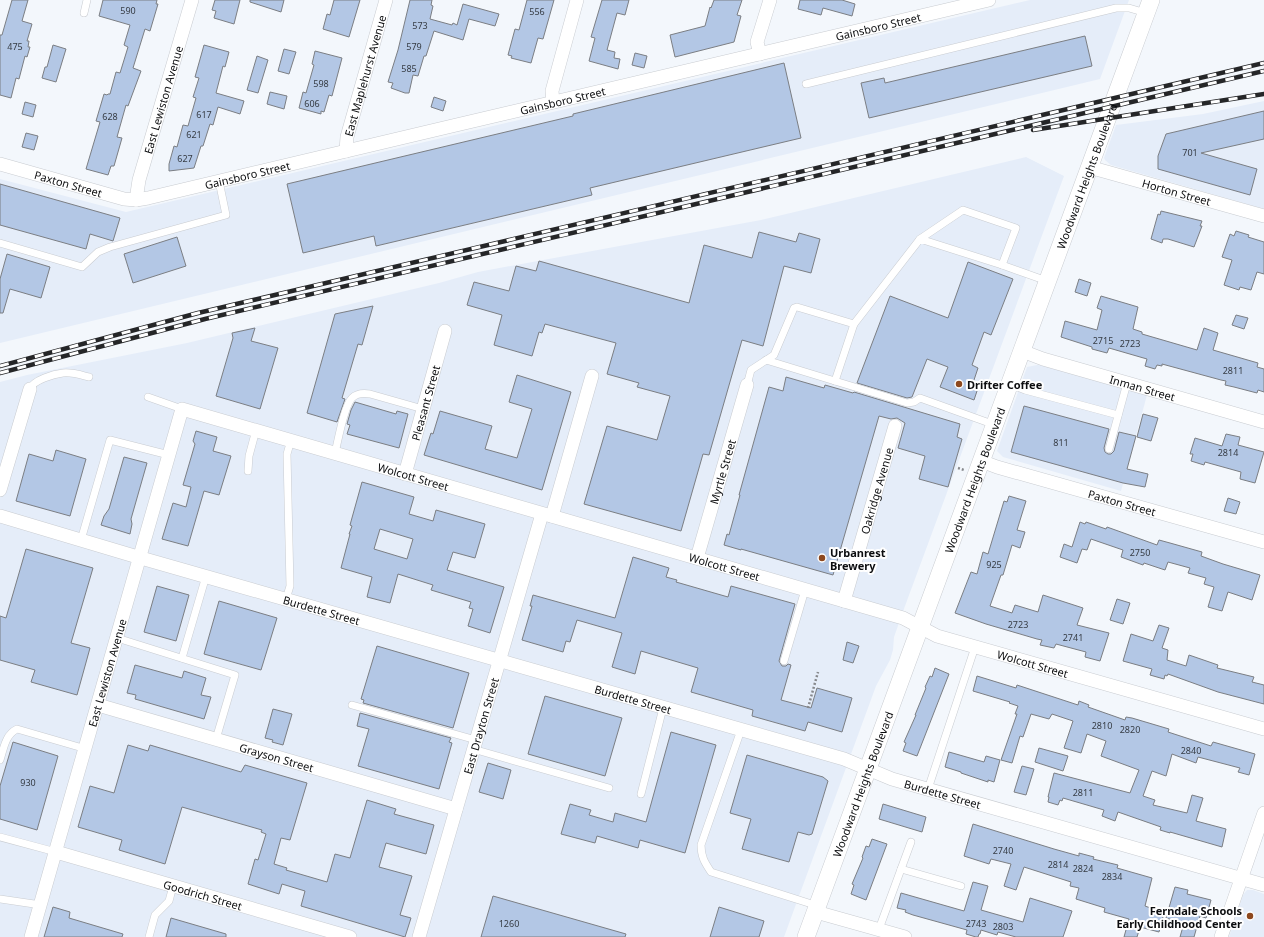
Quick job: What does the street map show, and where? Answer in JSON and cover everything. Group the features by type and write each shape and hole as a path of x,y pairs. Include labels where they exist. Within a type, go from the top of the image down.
{"street":[{"name":"East Lewiston Avenue","path":"136,200 139,180 192,0"},
{"name":"East Maplehurst Avenue","path":"346,151 347,137 386,0"},
{"path":"553,102 552,91 577,0"},
{"path":"760,54 757,42 770,0"},
{"name":"Gainsboro Street","path":"136,200 161,196 219,181 760,54 964,3 989,0"},
{"name":"Woodward Heights Boulevard","path":"806,937 1149,6"},
{"name":"Paxton Street","path":"0,164 124,199 136,200"},
{"name":"Horton Street","path":"1089,167 1264,216"},
{"name":"Pleasant Street","path":"404,474 445,331"},
{"name":"Inman Street","path":"1022,351 1043,359 1264,422"},
{"name":"East Drayton Street","path":"419,937 500,661 592,376"},
{"name":"Myrtle Street","path":"697,558 747,385"},
{"path":"0,490 30,389"},
{"name":"East Lewiston Avenue","path":"32,937 141,558 182,409"},
{"name":"Wolcott Street","path":"182,409 903,618 937,636 1264,729"},
{"name":"Oakridge Avenue","path":"844,601 895,426"},
{"name":"Paxton Street","path":"981,461 1264,542"},
{"name":"Burdette Street","path":"0,516 141,558 850,761 885,777 1264,885"},
{"name":"Grayson Street","path":"98,705 456,808"},
{"path":"1221,937 1264,813"},
{"name":"Goodrich Street","path":"56,852 350,937"},
{"path":"817,909 901,936"}],"lane":[{"path":"84,13 87,0"},
{"path":"806,84 1116,8 1149,6"},
{"path":"0,244 82,267 98,252 110,246 226,215 219,181"},
{"path":"835,381 854,324 920,239 963,210 1016,228 1002,265"},
{"path":"920,239 1048,281"},
{"path":"747,385 751,370 774,354 794,308 797,307 854,324"},
{"path":"766,360 907,403 914,402 920,398 995,425"},
{"path":"30,389 32,384 39,380 63,373 89,377"},
{"path":"1109,449 1127,383"},
{"path":"1010,384 1025,390 1118,415"},
{"path":"335,453 348,405 352,398 358,394 370,394 423,409"},
{"path":"148,397 182,409"},
{"path":"248,471 249,456 256,430"},
{"path":"81,540 110,440 169,455"},
{"path":"286,599 290,586 287,454 291,440"},
{"path":"182,658 206,576"},
{"path":"784,661 804,590"},
{"path":"117,638 235,675 216,739"},
{"path":"928,789 975,647"},
{"path":"352,705 609,788"},
{"path":"641,794 663,708"},
{"path":"0,760 6,738 10,732 17,729 86,749"},
{"path":"741,730 701,846 701,853 704,863 711,872 817,909"},
{"path":"0,837 56,852"},
{"path":"879,929 911,842"},
{"path":"901,869 961,886"},
{"path":"149,937 155,915 168,901 173,886"},
{"path":"0,899 12,902 41,905"}],"path":[{"path":"808,708 818,672"}],"shaded area":[{"path":"1030,0 1129,0 1100,79 0,343 0,179 126,212"},
{"path":"1264,101 1264,209 1111,165 1104,158 1116,125 1203,114"},
{"path":"1026,157 1064,176 905,606 894,637 893,650 890,660 876,686 784,937 0,937 0,382 27,375 187,343 439,283 478,272 761,220"},
{"path":"1037,365 1051,366 1147,395 1121,491 1003,457 997,451 1027,367"},
{"name":"Ferndale Schools Early Childhood Center","path":"1247,890 1253,890 1264,894 1264,937 1229,937 1243,895"}],"building":[{"path":"12,0 28,0 22,21 32,24 27,41 29,41 28,47 30,47 27,57 25,56 19,79 16,78 11,98 0,95 0,35 2,35"},
{"path":"103,0 157,0 156,4 158,4 150,31 145,29 133,68 141,71 128,106 126,105 117,137 122,138 114,166 111,166 108,175 86,169 100,122 96,121 104,94 110,94 116,72 120,73 128,47 124,45 130,25 99,16"},
{"path":"215,0 240,0 234,24 214,18 216,11 212,10"},
{"path":"250,0 284,0 281,12 250,2"},
{"path":"334,0 360,0 349,37 323,29 327,14 330,15"},
{"path":"410,0 432,0 431,5 433,6 430,19 452,25 453,23 457,25 463,4 499,14 495,26 469,19 463,40 434,31 418,76 413,75 409,93 405,93 391,88 393,83 388,82 398,50"},
{"path":"527,0 554,0 543,39 538,38 531,63 511,58 512,56 508,55 515,29 519,30"},
{"path":"602,0 629,0 625,15 617,13 607,50 615,52 614,58 620,59 618,69 589,61 595,38 591,37"},
{"path":"714,0 742,0 737,15 741,16 734,42 675,57 670,35 705,26 710,7 711,8"},
{"path":"800,0 842,0 855,4 852,16 823,8 821,15 798,9"},
{"path":"1085,36 1092,66 869,118 861,83 884,78 885,83"},
{"path":"53,45 66,49 56,82 42,78 45,67 47,67"},
{"path":"204,45 229,52 225,67 223,66 216,93 244,101 240,114 218,107 213,125 210,124 194,168 169,171 169,164 174,146 177,147 183,125 188,126 196,98 193,97 199,78 195,77"},
{"path":"284,49 296,52 289,74 278,71"},
{"path":"315,51 342,58 332,96 329,95 324,112 321,111 321,114 299,108 303,92 306,93 314,65 312,64"},
{"path":"635,53 647,56 644,68 632,65"},
{"path":"257,56 268,60 258,93 247,90"},
{"path":"784,63 801,138 590,188 592,195 376,246 374,236 303,253 287,184 573,116 573,114"},
{"path":"270,92 287,96 284,109 267,104"},
{"path":"434,97 446,101 443,111 431,107"},
{"path":"25,102 36,105 33,117 22,114"},
{"path":"1264,111 1264,139 1201,153 1257,169 1250,195 1158,169 1158,156 1166,134"},
{"path":"26,133 38,136 34,150 22,147"},
{"path":"0,184 120,218 113,241 90,234 86,249 0,225"},
{"path":"1161,211 1202,221 1200,226 1202,226 1194,247 1168,239 1163,239 1162,243 1151,239 1158,214 1160,215"},
{"path":"1236,231 1264,242 1264,274 1257,272 1251,290 1240,287 1239,290 1224,285 1232,260 1222,257 1230,234 1234,236"},
{"path":"759,232 796,242 799,233 820,239 811,273 784,266 763,346 742,340 709,455 703,454 681,531 584,504 607,426 657,440 670,396 637,387 639,383 607,374 616,343 545,324 542,333 539,332 532,356 494,345 502,315 467,305 474,282 509,291 516,266 536,271 539,261 689,303 704,245 752,258"},
{"path":"177,237 186,266 133,283 124,254"},
{"path":"7,254 50,267 41,298 10,289 3,313 0,313 0,279"},
{"path":"968,262 1013,279 991,335 984,332 972,365 978,368 973,383 979,385 974,400 940,387 948,367 927,359 912,397 907,398 857,383 890,296 948,318"},
{"path":"1079,279 1091,283 1087,296 1075,292"},
{"path":"1101,296 1138,307 1133,329 1142,332 1142,334 1197,350 1204,328 1218,333 1213,350 1258,363 1257,367 1264,369 1264,392 1258,390 1257,393 1225,385 1226,381 1162,364 1162,366 1157,365 1155,369 1145,366 1147,359 1109,348 1107,353 1061,337 1065,321 1097,330 1102,310 1097,308"},
{"path":"373,306 362,345 358,344 342,398 345,399 337,422 307,413 335,314"},
{"path":"1236,315 1248,318 1244,329 1232,325"},
{"path":"255,328 251,341 278,348 260,409 216,396 233,338 232,333"},
{"path":"517,375 571,392 542,490 424,455 431,433 433,434 440,411 492,426 485,449 517,458 532,409 509,402"},
{"path":"786,377 824,388 825,385 853,393 854,392 960,424 957,437 962,439 948,487 919,479 925,456 898,448 905,423 897,418 891,419 879,416 833,575 724,545 727,534 729,535 769,387 783,391"},
{"path":"355,402 396,414 397,411 408,414 399,448 347,434 350,425 347,424"},
{"path":"1024,406 1109,429 1104,448 1105,452 1108,454 1111,454 1114,451 1119,432 1136,436 1127,469 1148,474 1145,487 1123,483 1011,452"},
{"path":"1143,414 1158,418 1151,441 1137,437"},
{"path":"196,431 217,437 213,451 231,456 219,495 204,491 188,546 162,539 173,503 186,507 191,487 183,485 195,444 193,441"},
{"path":"1226,434 1240,437 1238,445 1264,452 1255,483 1240,479 1241,472 1205,462 1204,465 1191,461 1193,454 1190,454 1195,438 1222,446"},
{"path":"56,450 86,459 70,516 16,501 29,454 53,461"},
{"path":"124,457 147,463 131,519 132,524 130,534 101,525 104,516 109,509"},
{"path":"362,482 414,497 409,514 433,521 436,510 485,524 475,558 453,552 447,570 504,587 490,633 468,626 473,609 469,608 471,602 431,590 433,585 398,574 390,603 367,597 372,577 341,568 352,526 350,525","holes":["380,529 413,539 407,559 374,549"]},
{"path":"1009,496 1026,501 1017,530 1025,532 1020,548 1012,545 1003,575 1001,575 990,606 1012,613 1015,605 1038,612 1043,595 1083,608 1077,625 1109,633 1100,661 1085,657 1086,652 1056,644 1054,648 1040,645 1042,640 986,624 955,613 971,572 977,574 983,552 988,554 1004,501 1007,502"},
{"path":"1228,498 1240,502 1236,514 1224,511"},
{"path":"1080,522 1085,524 1086,522 1106,529 1107,527 1157,545 1159,540 1202,552 1201,556 1260,575 1252,600 1228,592 1222,611 1208,607 1214,587 1204,584 1206,578 1188,573 1190,568 1168,562 1165,570 1144,563 1143,565 1121,557 1123,550 1091,539 1087,550 1082,549 1077,563 1060,557 1064,544 1072,547"},
{"path":"26,549 93,568 71,643 90,648 77,695 31,682 35,670 0,660 0,616 6,618"},
{"path":"633,557 669,568 666,577 677,580 676,582 728,597 731,586 795,604 779,661 782,666 786,666 788,664 791,665 781,700 811,708 817,688 852,698 842,732 808,722 805,731 752,716 753,710 691,692 698,668 641,651 635,674 612,667 622,633 577,620 570,642 566,641 563,652 522,640 532,606 530,606 533,595 615,618"},
{"path":"157,586 189,595 176,641 144,632"},
{"path":"1117,599 1130,603 1123,624 1110,620"},
{"path":"219,601 277,618 261,670 204,654"},
{"path":"1159,625 1169,628 1162,648 1168,650 1167,660 1186,666 1189,655 1218,665 1217,668 1254,677 1252,682 1264,685 1264,704 1218,692 1168,674 1167,676 1165,675 1164,679 1150,675 1152,669 1123,661 1131,634 1153,641"},
{"path":"847,642 859,646 853,663 843,660"},
{"path":"377,646 469,673 453,728 363,703 364,700 361,699"},
{"path":"135,665 182,678 184,671 206,678 201,695 211,697 204,719 135,699 136,695 127,693"},
{"path":"935,668 949,674 917,756 903,751 906,743 904,742 916,715 926,688 925,687 930,676 932,677"},
{"path":"977,676 1016,688 1017,685 1078,705 1079,701 1089,705 1088,707 1125,720 1126,717 1132,718 1169,729 1168,732 1211,746 1213,742 1255,754 1249,775 1238,772 1240,768 1198,757 1196,763 1172,754 1166,776 1152,771 1143,796 1155,800 1153,805 1187,813 1192,795 1203,798 1196,821 1226,829 1222,847 1160,830 1161,827 1118,812 1115,821 1102,816 1104,810 1063,798 1062,801 1060,800 1058,805 1048,802 1054,773 1130,793 1139,770 1101,756 1106,741 1087,734 1081,753 1064,748 1073,721 1052,714 1049,719 1031,714 1023,737 1020,736 1012,763 1001,760 1017,714 1015,714 1018,706 1009,703 1010,702 973,691"},
{"path":"545,696 622,718 605,776 528,754"},
{"path":"273,709 292,714 283,745 265,738"},
{"path":"360,713 451,738 449,742 452,743 439,789 358,766 369,729 357,726"},
{"path":"671,732 716,745 685,853 640,840 638,848 597,836 595,843 561,834 570,804 591,810 589,815 613,822 615,813 646,822"},
{"path":"13,742 58,756 37,830 0,819 0,786"},
{"path":"128,745 148,751 150,745 241,772 245,765 307,783 290,840 281,838 274,864 287,868 286,870 327,882 335,854 350,858 367,800 396,809 394,814 434,825 426,854 386,843 379,867 412,876 400,915 411,918 405,937 301,906 305,891 282,884 279,894 248,884 255,859 258,860 266,834 261,832 262,830 182,807 165,864 119,850 122,840 78,827 90,786 114,793"},
{"path":"1039,748 1068,756 1063,771 1035,762"},
{"path":"949,752 984,762 986,756 1000,760 994,782 988,780 988,782 945,767"},
{"path":"747,755 823,777 828,781 812,834 809,835 798,832 789,862 742,849 751,819 730,813"},
{"path":"488,763 511,770 503,799 479,792"},
{"path":"1022,766 1034,769 1026,795 1014,792"},
{"path":"883,804 926,817 922,832 879,819"},
{"path":"973,824 1079,856 1079,853 1094,857 1093,859 1118,865 1117,868 1152,878 1145,906 1164,913 1159,932 1140,927 1137,937 1124,937 1129,919 1104,912 1105,908 1076,899 1079,888 1070,886 1071,882 1024,867 1016,890 1004,886 1011,864 991,859 989,864 964,856"},
{"path":"872,839 887,844 866,900 851,894 854,885 852,884 863,858 862,857 866,846 869,847"},
{"path":"973,882 988,886 981,910 1023,922 1030,898 1072,911 1063,937 1016,937 998,932 997,935 981,930 978,937 976,937 966,934 967,930 913,915 905,912 906,910 897,908 901,893 964,911"},
{"path":"1175,887 1188,890 1187,894 1211,900 1206,918 1200,916 1194,937 1180,937 1184,923 1166,918"},
{"path":"493,896 626,934 625,937 481,937"},
{"path":"53,907 70,912 69,918 123,934 122,937 44,937"},
{"path":"719,907 764,921 759,937 710,937"},
{"path":"171,918 226,934 226,937 166,937"}],"railway":[{"path":"0,366 198,313 1264,63"},
{"path":"0,373 205,319 1264,71"},
{"path":"1033,130 1264,94"}],"place":[{"name":"Drifter Coffee","path":"959,384"},
{"name":"Urbanrest Brewery","path":"822,558"},
{"name":"Ferndale Schools Early Childhood Center","path":"1250,916"}]}
